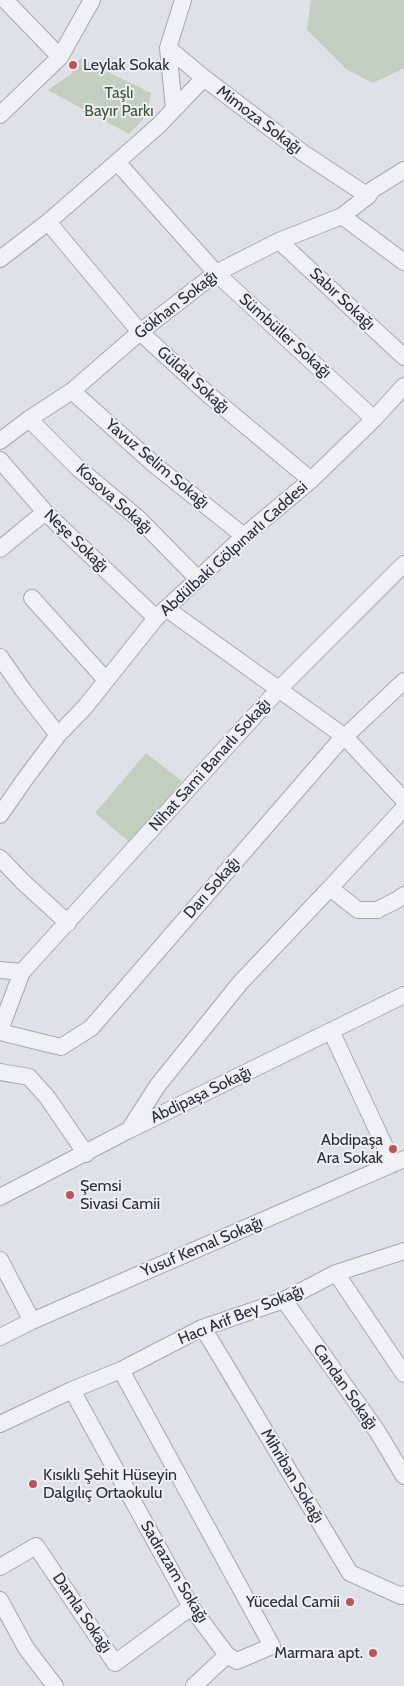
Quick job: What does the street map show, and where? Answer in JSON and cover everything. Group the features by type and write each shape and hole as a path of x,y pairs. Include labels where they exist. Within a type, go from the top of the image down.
{"street":[{"path":"5,0 60,58"},
{"path":"0,115 60,58 92,0"},
{"path":"174,108 168,48 183,0"},
{"path":"168,48 204,78"},
{"name":"Mimoza Sokağı","path":"0,259 48,222 158,126 204,78 303,153 368,196"},
{"name":"Sümbüller Sokağı","path":"117,162 216,273 374,418"},
{"name":"Gökhan Sokağı","path":"0,442 29,419 72,391 140,332 216,273 279,241 342,216 368,196 372,190 404,170"},
{"name":"Gökhan Sokağı","path":"368,196 377,195 404,178"},
{"path":"342,216 404,262"},
{"name":"Güldal Sokağı","path":"48,222 140,332 209,395 311,480"},
{"name":"Sabır Sokağı","path":"279,241 404,357"},
{"name":"Abdülbaki Gölpınarlı Caddesi","path":"0,815 58,735 85,707 161,614 244,536 311,480 404,386"},
{"name":"Yavuz Selim Sokağı","path":"72,391 156,466 244,536"},
{"name":"Kosova Sokağı","path":"29,419 78,468 140,520 198,580"},
{"name":"Neşe Sokağı","path":"0,460 45,512 161,614 278,690 345,737 404,800"},
{"path":"0,549 45,512"},
{"name":"Nihat Sami Banarlı Sokağı","path":"0,1031 22,972 278,690 404,564"},
{"path":"32,598 106,680"},
{"path":"0,657 58,735"},
{"name":"Darı Sokağı","path":"0,1031 61,1047 91,1028 330,752 404,681"},
{"path":"129,1130 158,1085 240,983 404,808"},
{"path":"0,858 68,923"},
{"path":"330,888 358,910 377,910 404,895"},
{"path":"0,970 22,972"},
{"name":"Abdipaşa Sokağı","path":"0,1197 129,1130 404,995"},
{"path":"331,1031 399,1161"},
{"path":"0,1072 29,1077 47,1097 86,1154"},
{"name":"Yusuf Kemal Sokağı","path":"0,1337 32,1321 399,1161"},
{"name":"Hacı Arif Bey Sokağı","path":"0,1424 72,1390 121,1370 202,1328 284,1300 336,1273 404,1251"},
{"path":"0,1260 32,1321"},
{"path":"336,1273 404,1374"},
{"name":"Candan Sokağı","path":"284,1300 376,1431 404,1476"},
{"name":"Mihriban Sokağı","path":"202,1328 350,1573 402,1596 404,1594"},
{"path":"121,1370 272,1646 238,1661 227,1655 194,1686"},
{"name":"Sadrazam Sokağı","path":"72,1390 191,1607 227,1655"},
{"name":"Damla Sokağı","path":"0,1566 36,1546 116,1662 191,1607"},
{"path":"0,1600 26,1648 55,1686"}],"green space":[{"path":"311,0 404,0 404,68 373,83 346,69 307,30"},
{"name":"Taşlı Bayır Parkı","path":"80,58 151,93 147,115 129,134 48,90 70,75"},
{"path":"146,753 182,781 130,843 95,813"}],"place":[{"name":"Leylak Sokak","path":"73,65"},
{"name":"Abdipaşa Ara Sokak","path":"393,1149"},
{"name":"Şemsi Sivasi Camii","path":"70,1195"},
{"name":"Kısıklı Şehit Hüseyin Dalgılıç Ortaokulu","path":"33,1484"},
{"name":"Yücedal Camii","path":"350,1602"},
{"name":"Marmara apt.","path":"373,1653"}]}
